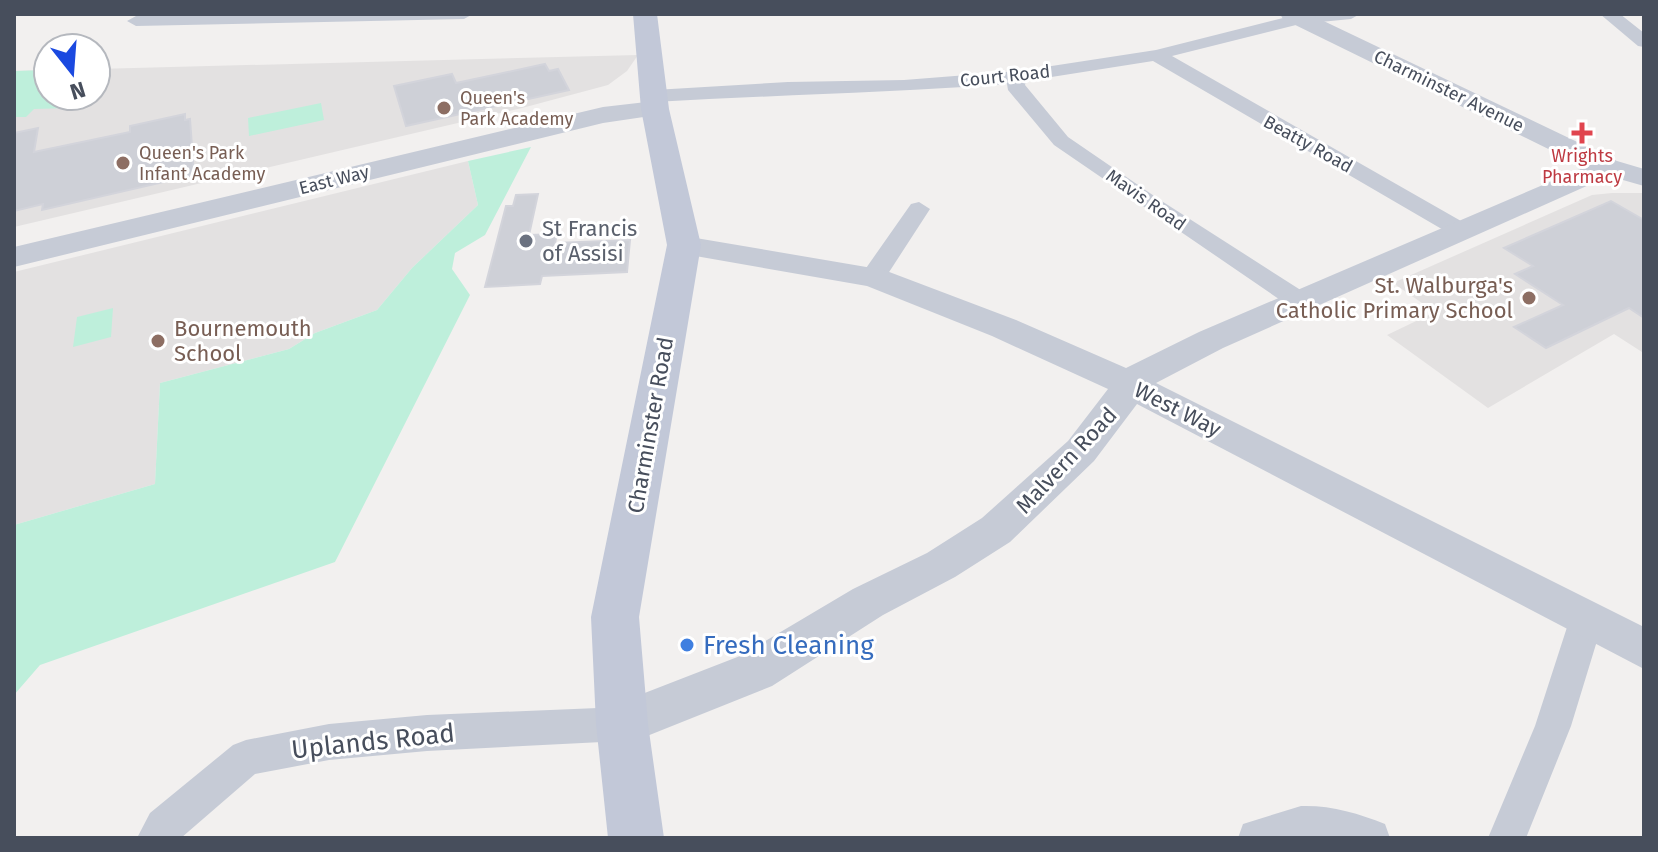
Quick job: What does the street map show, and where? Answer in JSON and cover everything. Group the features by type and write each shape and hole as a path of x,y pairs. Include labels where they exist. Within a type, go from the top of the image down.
{"main road":[{"name":"Charminster Road","path":"636,838 622,724 615,617 684,245 654,98 645,14"}],"street":[{"path":"139,18 464,14"},
{"name":"Court Road","path":"654,98 1019,77 1156,55 1296,16 1351,14"},
{"path":"1609,14 1644,42"},
{"name":"Charminster Avenue","path":"1296,16 1607,167"},
{"name":"Beatty Road","path":"1156,55 1460,230"},
{"name":"Mavis Road","path":"1019,77 1015,86 1061,141 1152,205 1301,302"},
{"name":"East Way","path":"14,239 654,98"},
{"name":"East Way","path":"14,257 603,115 654,98"},
{"path":"1607,167 1644,178"},
{"name":"Malvern Road","path":"622,724 756,671 868,602 941,565 996,530 1081,451 1123,398 1127,383 1211,340 1607,167"},
{"path":"873,277 919,209"},
{"name":"West Way","path":"684,245 873,277 1004,328 1127,383 1644,649"},
{"path":"1507,838 1553,726 1587,618"},
{"name":"Uplands Road","path":"156,838 164,827 246,758 329,742 413,734 622,724"},
{"path":"1257,838 1281,828 1325,823 1371,838"}],"shaded area":[{"path":"638,55 627,71 608,85 14,227 14,71 32,70 32,112 112,112 112,69"},
{"name":"Bournemouth School","path":"468,161 478,205 412,268 377,310 315,333 289,349 160,383 155,484 14,525 14,272"},
{"name":"St. Walburga's Catholic Primary School","path":"1644,193 1642,352 1614,334 1488,408 1387,335 1435,312 1393,283 1592,195"}],"green space":[{"path":"32,70 32,111 26,117 14,117 14,71"},
{"path":"321,103 324,120 249,136 248,118"},
{"path":"531,147 485,235 455,253 452,269 470,295 335,562 40,665 14,695 14,525 155,484 160,383 289,349 315,333 377,310 412,268 478,205 468,161"},
{"path":"113,308 111,337 73,347 77,317"}],"building":[{"name":"Queen's Park Academy","path":"545,64 549,71 558,69 569,90 406,126 394,86 452,74 456,83"},
{"name":"Queen's Park Infant Academy","path":"185,114 185,120 190,119 194,175 42,210 43,204 14,211 14,133 38,128 34,152 130,132 130,126"},
{"name":"St Francis of Assisi","path":"538,194 529,235 557,234 555,243 630,240 627,272 542,276 540,284 485,287 506,206 513,206 516,195"},
{"path":"1611,201 1644,220 1644,318 1629,308 1546,348 1514,327 1563,305 1515,274 1533,266 1504,248"}],"place":[{"name":"Queen's Park Academy","path":"444,108"},
{"name":"Wrights Pharmacy","path":"1582,133"},
{"name":"Queen's Park Infant Academy","path":"123,163"},
{"name":"St Francis of Assisi","path":"526,241"},
{"name":"St. Walburga's Catholic Primary School","path":"1529,298"},
{"name":"Bournemouth School","path":"158,341"},
{"name":"Fresh Cleaning","path":"687,645"}]}
